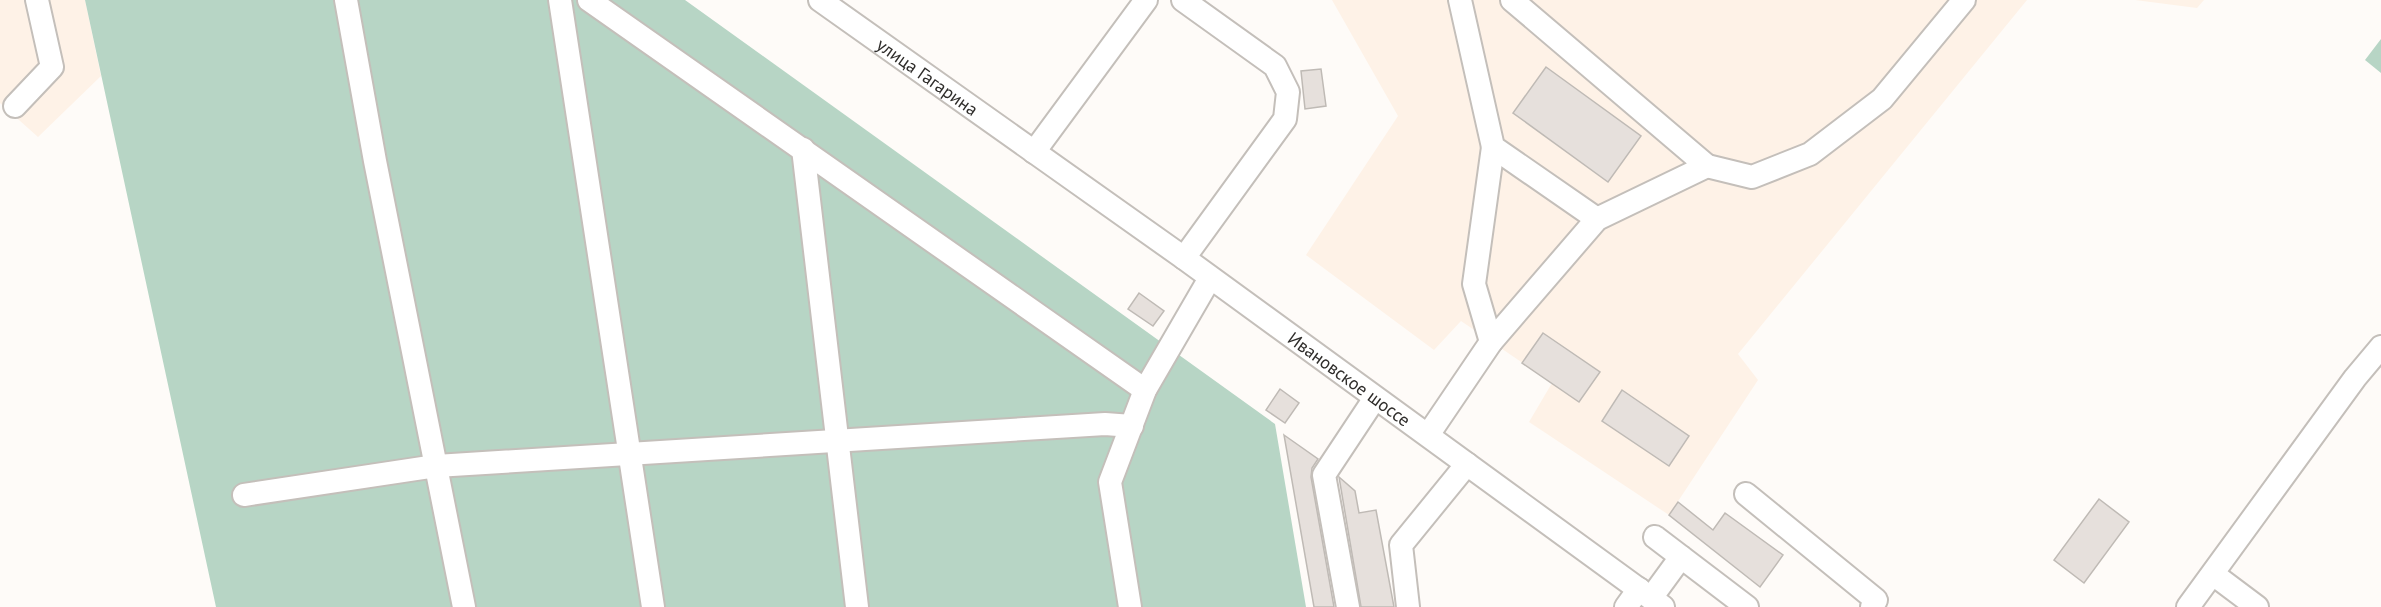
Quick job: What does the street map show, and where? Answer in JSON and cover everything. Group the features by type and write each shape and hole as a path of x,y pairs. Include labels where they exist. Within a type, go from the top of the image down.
{"street":[{"path":"15,106 52,67 37,0"},
{"path":"346,0 377,173 464,607"},
{"path":"560,0 653,607"},
{"path":"590,0 1145,390"},
{"name":"улица Гагарина","path":"820,0 1034,152"},
{"path":"1034,152 1146,0"},
{"path":"1183,0 1275,66 1288,92 1285,119 1184,258"},
{"path":"1460,0 1493,147 1474,284 1491,342"},
{"path":"1512,0 1707,166 1752,177 1810,154 1882,99 1964,0"},
{"path":"1493,147 1598,219"},
{"path":"803,149 857,607"},
{"name":"Ивановское шоссе","path":"1034,152 1184,258 1651,598"},
{"path":"1428,435 1491,342 1598,219 1707,166"},
{"path":"1130,607 1110,482 1145,390 1210,278"},
{"path":"2188,607 2355,378 2381,347"},
{"path":"1348,607 1324,475 1375,398"},
{"path":"244,495 436,466 837,439 1105,424 1132,426"},
{"path":"1408,607 1401,545 1467,464"},
{"path":"1746,494 1876,600 1872,607"},
{"path":"1655,537 1747,607"},
{"path":"1626,607 1651,598 1681,557"},
{"path":"2213,574 2258,607"}],"shaded area":[{"path":"0,0 85,0 101,76 38,137 0,103"},
{"path":"1332,0 2027,0 1738,354 1758,380 1669,515 1529,422 1552,383 1461,321 1434,350 1306,255 1398,116"},
{"path":"2135,0 2204,0 2197,8"}],"green space":[{"path":"85,0 685,0 1275,424 1306,607 216,607"},
{"path":"2381,39 2381,73 2365,60"}],"building":[{"path":"1546,67 1641,136 1608,182 1513,113"},
{"path":"1321,69 1326,106 1305,109 1301,71"},
{"path":"1139,293 1164,311 1153,326 1128,309"},
{"path":"1543,333 1600,372 1579,402 1522,363"},
{"path":"1280,389 1299,403 1285,423 1266,410"},
{"path":"1622,390 1689,436 1669,466 1602,421"},
{"path":"1284,435 1318,459 1312,468 1311,477 1334,607 1314,607"},
{"path":"1339,477 1355,491 1359,513 1376,510 1394,607 1361,607"},
{"path":"2099,499 2129,522 2084,583 2054,560"},
{"path":"1678,502 1713,530 1725,513 1783,555 1760,587 1669,515"}]}
